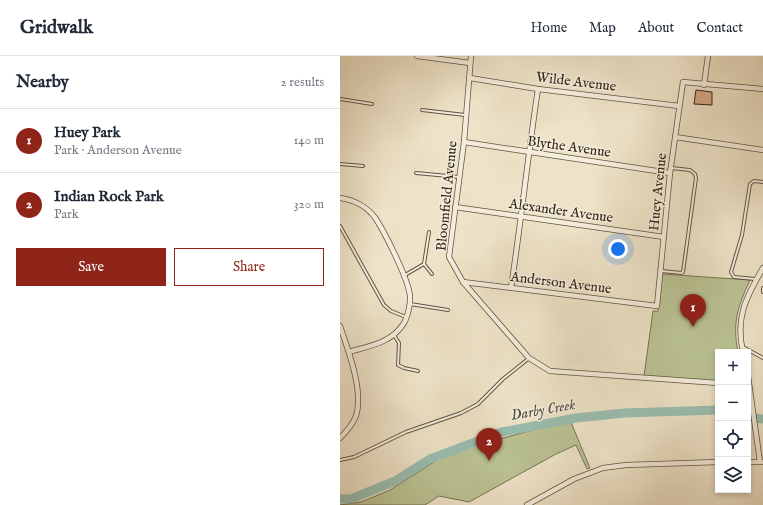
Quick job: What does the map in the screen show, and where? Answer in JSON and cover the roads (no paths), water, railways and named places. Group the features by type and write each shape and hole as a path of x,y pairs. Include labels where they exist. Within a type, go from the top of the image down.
{"street":[{"path":"417,56 470,63"},
{"name":"Bloomfield Avenue","path":"471,56 464,142 450,257 463,282 529,358 550,371 715,384"},
{"path":"708,56 704,85 763,89"},
{"name":"Wilde Avenue","path":"470,78 538,89 679,106"},
{"name":"Huey Avenue","path":"657,306 671,170 683,82 704,85"},
{"path":"511,288 522,216 528,152 538,89"},
{"path":"675,137 763,150"},
{"name":"Blythe Avenue","path":"464,142 528,152 671,170"},
{"path":"340,198 350,200 363,207 375,218 404,276 410,292 406,318 404,323 394,335 383,342 349,352"},
{"name":"Alexander Avenue","path":"455,207 664,237"},
{"path":"742,347 739,335 741,316 756,279 763,268"},
{"name":"Anderson Avenue","path":"463,282 657,306"},
{"path":"340,326 349,352 358,393 356,416 348,430 340,438"},
{"path":"751,399 762,462 751,462"},
{"path":"527,505 574,479 603,468 626,465 715,462"}],"lane":[{"path":"340,99 372,104"},
{"path":"422,110 466,116"},
{"path":"340,164 363,166"},
{"path":"661,271 683,272 696,178 695,174 690,170 671,170"},
{"path":"416,172 459,177"},
{"path":"756,279 734,277 731,272 742,235 750,184 754,181 763,182"},
{"path":"340,226 384,305 391,311 406,318"},
{"path":"429,232 424,264 432,274"},
{"path":"404,276 424,264"},
{"path":"409,304 448,310"},
{"path":"394,335 398,342 398,365 418,371"},
{"path":"742,347 763,358"},
{"path":"340,460 354,457 406,432 461,413 478,404 503,379 529,358"}],"waterway":[{"name":"Darby Creek","path":"340,499 351,499 395,481 430,459 502,432 576,418 624,413 715,410"},
{"name":"Darby Creek","path":"751,417 763,419"}],"place":[{"name":"Huey Park","path":"693,327"},
{"name":"Indian Rock Park","path":"489,461"}]}
